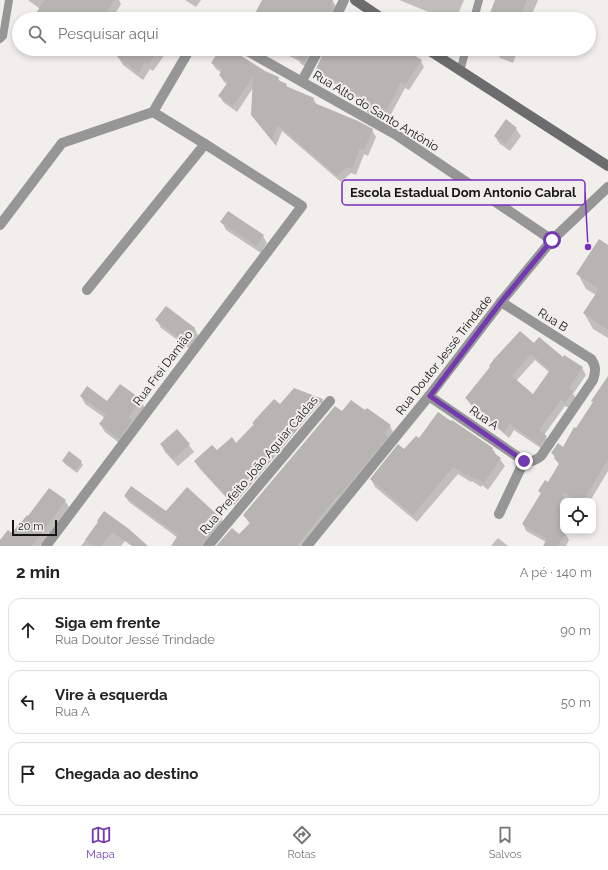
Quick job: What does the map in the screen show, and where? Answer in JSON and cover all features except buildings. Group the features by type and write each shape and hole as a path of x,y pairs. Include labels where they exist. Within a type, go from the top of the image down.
{"main road":[{"path":"355,0 373,12"},
{"path":"438,56 608,166"}],"street":[{"path":"338,12 344,0"},
{"path":"0,225 62,143 153,112 186,56"},
{"name":"Rua Alto do Santo Antônio","path":"257,56 398,136 552,240"},
{"path":"302,81 315,56"},
{"path":"87,290 205,144 153,112"},
{"name":"Rua Frei Damião","path":"46,546 302,206 205,144"},
{"name":"Rua Doutor Jessé Trindade","path":"307,546 430,396 501,302 552,240 608,187"},
{"name":"Rua B","path":"501,302 591,359 595,365 596,373 593,380 541,456 536,461 524,461"},
{"name":"Rua A","path":"430,396 524,461"},
{"name":"Rua Prefeito João Aguiar Caldas","path":"208,546 330,401"},
{"path":"500,514 524,461"}],"lane":[{"path":"0,39 3,36 9,0"},
{"path":"476,12 479,0"},
{"path":"460,71 464,56"}],"place":[{"name":"Escola Estadual Dom Antonio Cabral","path":"588,247"}],"route":[{"path":"524,461 430,396 501,302 552,240"}]}
